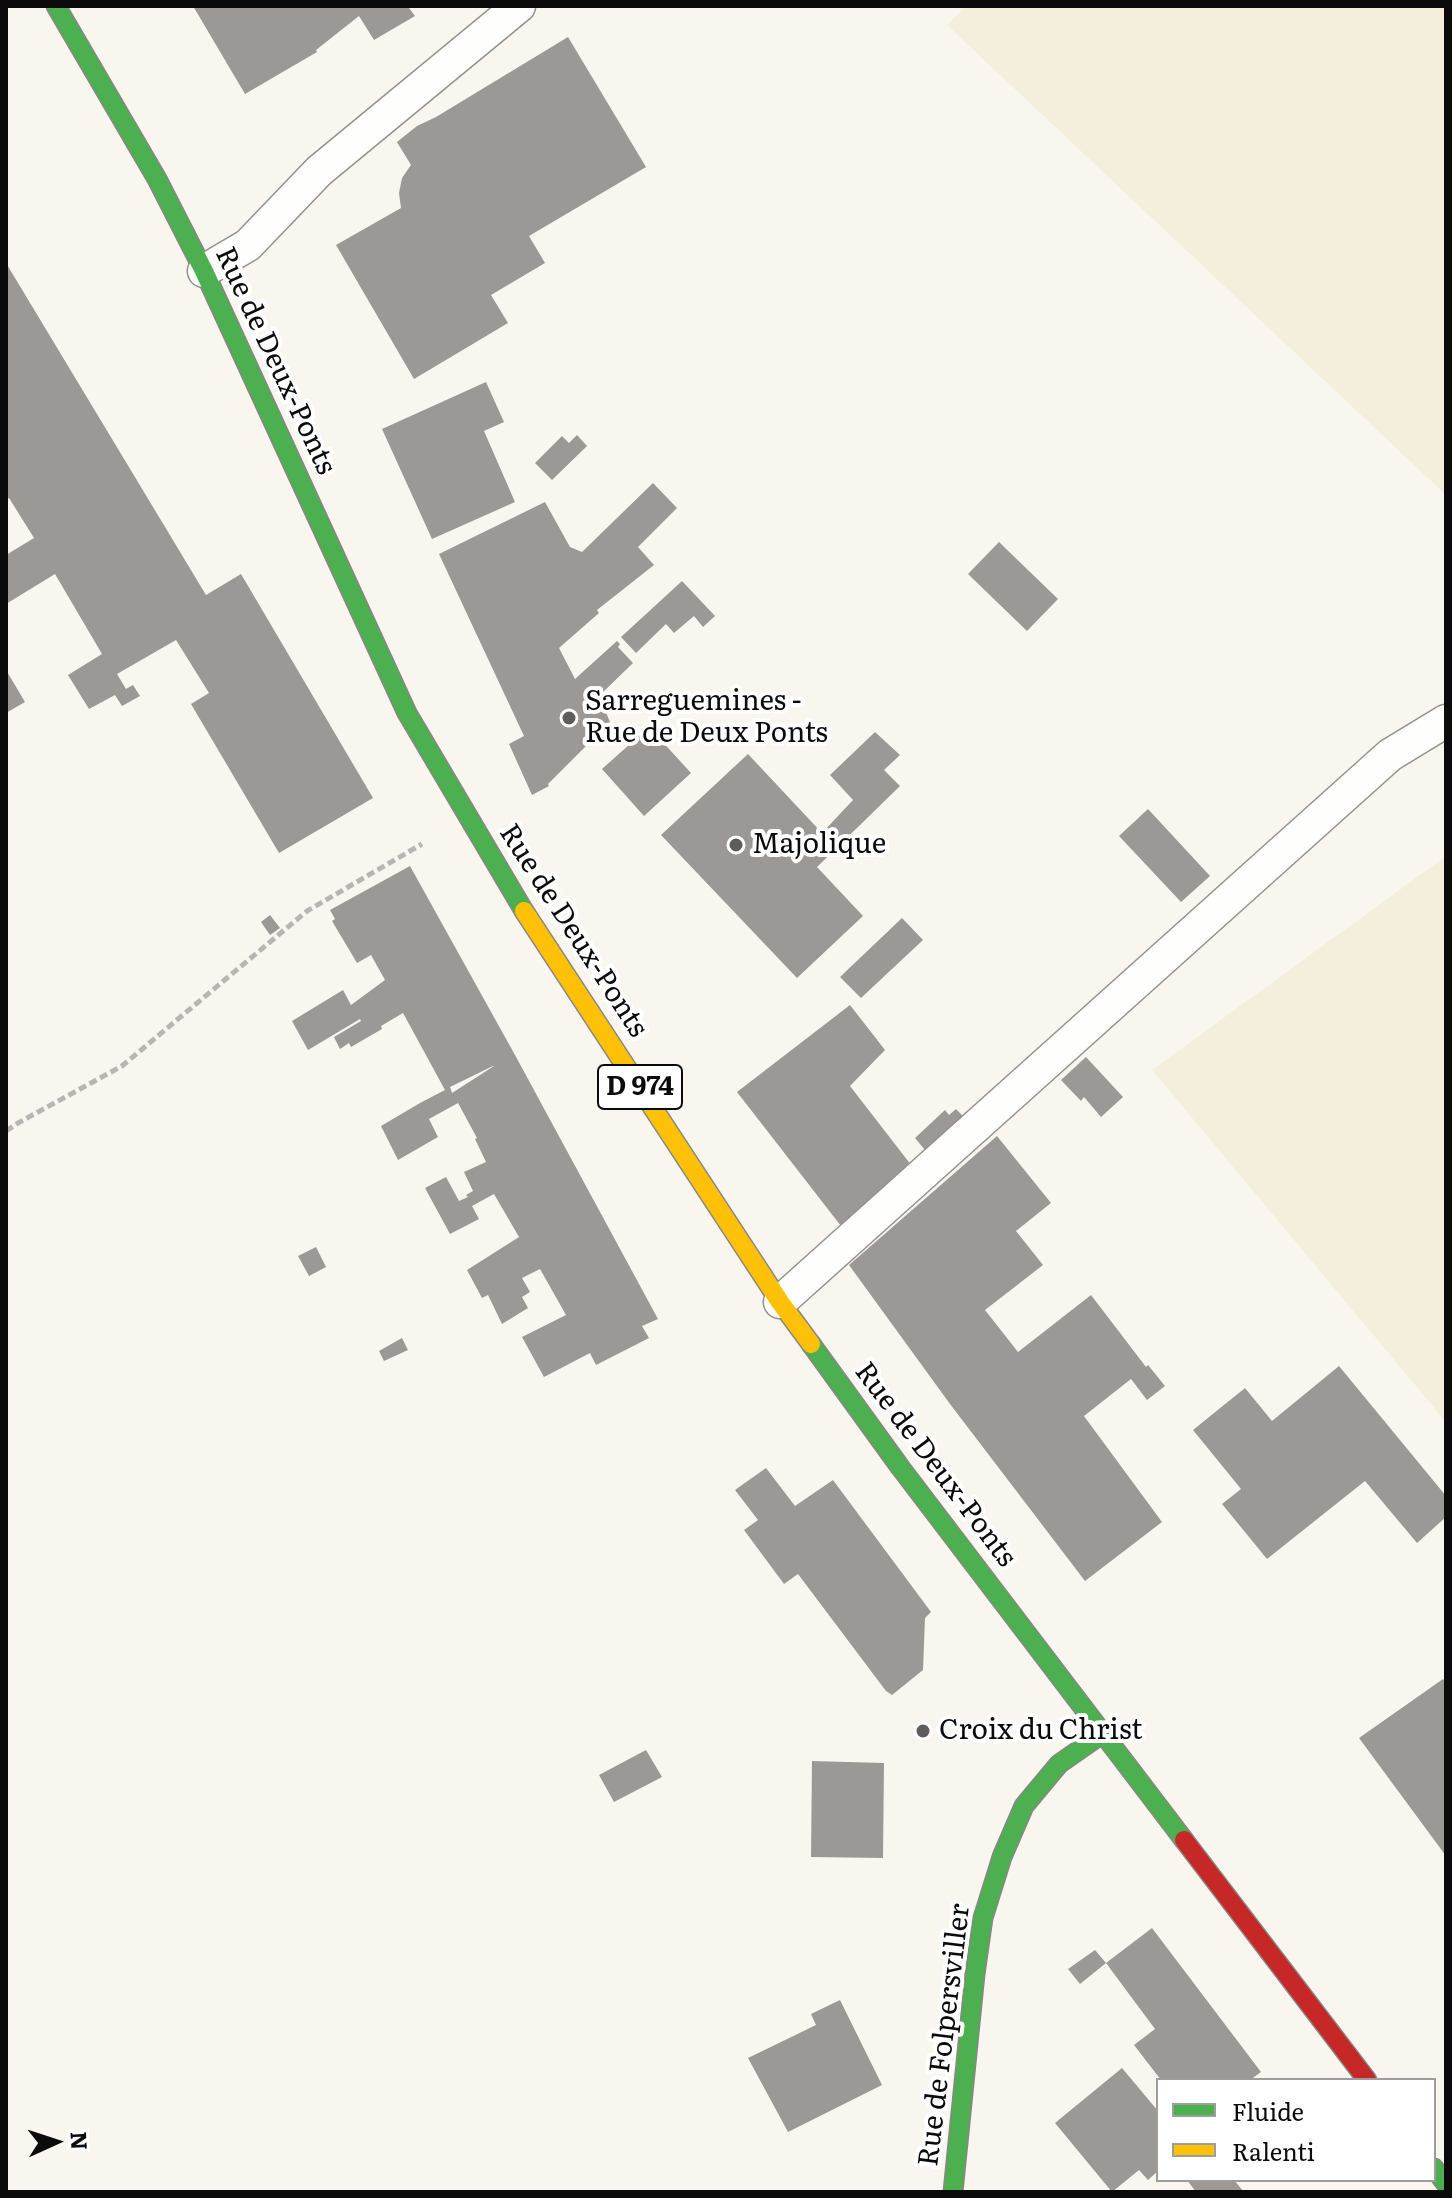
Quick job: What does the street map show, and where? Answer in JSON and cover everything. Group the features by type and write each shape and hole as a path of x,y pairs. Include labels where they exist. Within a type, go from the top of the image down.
{"main road":[{"name":"Rue de Deux-Ponts","path":"56,6 157,179 204,271 407,713 510,890 780,1302 900,1467 1365,2078"},
{"name":"Rue de Folpersviller","path":"953,2192 983,1918 1002,1857 1024,1806 1059,1764 1102,1734"}],"lane":[{"path":"204,271 248,245 319,171 519,6"},
{"path":"780,1302 1390,755 1446,721"}],"path":[{"path":"6,1131 122,1066 307,911 468,818"}],"shaded area":[{"path":"967,6 1446,6 1446,495 947,25"},
{"path":"1446,856 1446,1422 1152,1070"}],"building":[{"path":"193,6 413,6 409,8 415,16 374,40 359,16 317,52 245,94"},
{"path":"568,37 646,167 529,236 545,263 491,295 508,323 414,379 336,245 401,208 399,193 402,178 411,165 397,142 417,126"},
{"path":"6,263 206,595 241,574 373,798 279,853 191,704 209,693 176,640 117,674 126,689 133,685 140,696 122,706 115,695 89,709 68,675 102,654 55,574 6,604 6,555 34,538 9,498 6,499"},
{"path":"486,382 504,422 484,431 515,502 432,539 382,429"},
{"path":"577,435 587,446 552,480 535,463 562,436 569,443"},
{"path":"653,483 677,508 638,547 654,565 597,610 599,613 559,648 575,679 617,641 620,644 618,647 633,663 599,696 610,722 549,786 532,795 509,744 524,736 439,554 545,502 570,547 582,552"},
{"path":"999,542 1058,599 1027,631 968,574"},
{"path":"682,581 715,616 703,627 694,616 674,633 666,624 636,653 621,637"},
{"path":"6,670 25,702 6,713"},
{"path":"649,727 691,773 644,816 602,769"},
{"path":"875,732 900,755 884,770 900,786 817,867 863,916 797,978 661,835 748,754 822,833 853,800 830,775"},
{"path":"1148,809 1210,876 1181,902 1119,836"},
{"path":"410,866 658,1319 642,1326 649,1338 596,1365 590,1353 544,1377 522,1337 566,1315 540,1269 522,1278 530,1292 522,1297 528,1308 502,1324 488,1295 482,1298 467,1270 519,1237 494,1194 472,1206 479,1219 450,1234 425,1188 446,1177 459,1201 473,1191 464,1172 486,1162 458,1103 429,1119 438,1137 398,1160 381,1126 445,1090 403,1013 351,1047 349,1043 340,1049 334,1037 360,1019 308,1050 292,1021 343,990 351,1005 385,980 371,955 357,963 332,921 335,919 330,910","holes":["494,1066 452,1093 450,1087"]},
{"path":"270,915 280,928 270,935 261,922"},
{"path":"902,918 923,940 861,998 840,977"},
{"path":"850,1005 885,1050 850,1086 915,1170 841,1226 737,1092"},
{"path":"1086,1057 1123,1097 1101,1117 1084,1097 1081,1101 1061,1080"},
{"path":"956,1109 967,1120 929,1155 915,1138 945,1110 949,1115"},
{"path":"997,1136 1051,1203 1016,1231 1043,1265 985,1310 1018,1352 1091,1295 1146,1367 1148,1365 1165,1386 1147,1400 1131,1379 1084,1416 1162,1522 1085,1581 849,1265"},
{"path":"316,1247 326,1267 309,1276 298,1256"},
{"path":"402,1338 408,1350 384,1361 379,1351"},
{"path":"1339,1366 1446,1496 1446,1517 1417,1543 1365,1481 1267,1559 1222,1504 1241,1489 1193,1430 1245,1388 1272,1421"},
{"path":"766,1468 795,1506 833,1480 931,1612 925,1618 923,1670 892,1695 798,1574 784,1584 744,1530 758,1520 735,1490"},
{"path":"1443,1679 1446,1683 1446,1856 1359,1738"},
{"path":"646,1750 662,1777 614,1802 599,1775"},
{"path":"812,1761 884,1763 883,1858 811,1857"},
{"path":"1152,1928 1261,2072 1253,2078 1159,2078 1134,2045 1155,2029 1106,1963"},
{"path":"1095,1950 1106,1963 1080,1984 1068,1969"},
{"path":"840,2000 882,2085 788,2132 748,2058 816,2025 811,2014"},
{"path":"1122,2068 1156,2109 1156,2173 1148,2180 1139,2170 1112,2192 1055,2123"},
{"path":"1188,2182 1236,2182 1244,2192 1196,2192"}],"traffic: fast":[{"path":"56,6 157,179 204,271 407,713 524,911"},
{"path":"811,1344 900,1467 1184,1840"},
{"path":"953,2192 983,1918 1002,1857 1024,1806 1059,1764 1102,1734"},
{"path":"1436,2171 1446,2184"}],"traffic: slow":[{"path":"524,911 780,1302 811,1344"}],"traffic: jam":[{"path":"1184,1840 1365,2078"}],"place":[{"name":"Sarreguemines - Rue de Deux Ponts","path":"569,718"},
{"name":"Majolique","path":"736,845"},
{"name":"Croix du Christ","path":"923,1731"}]}
